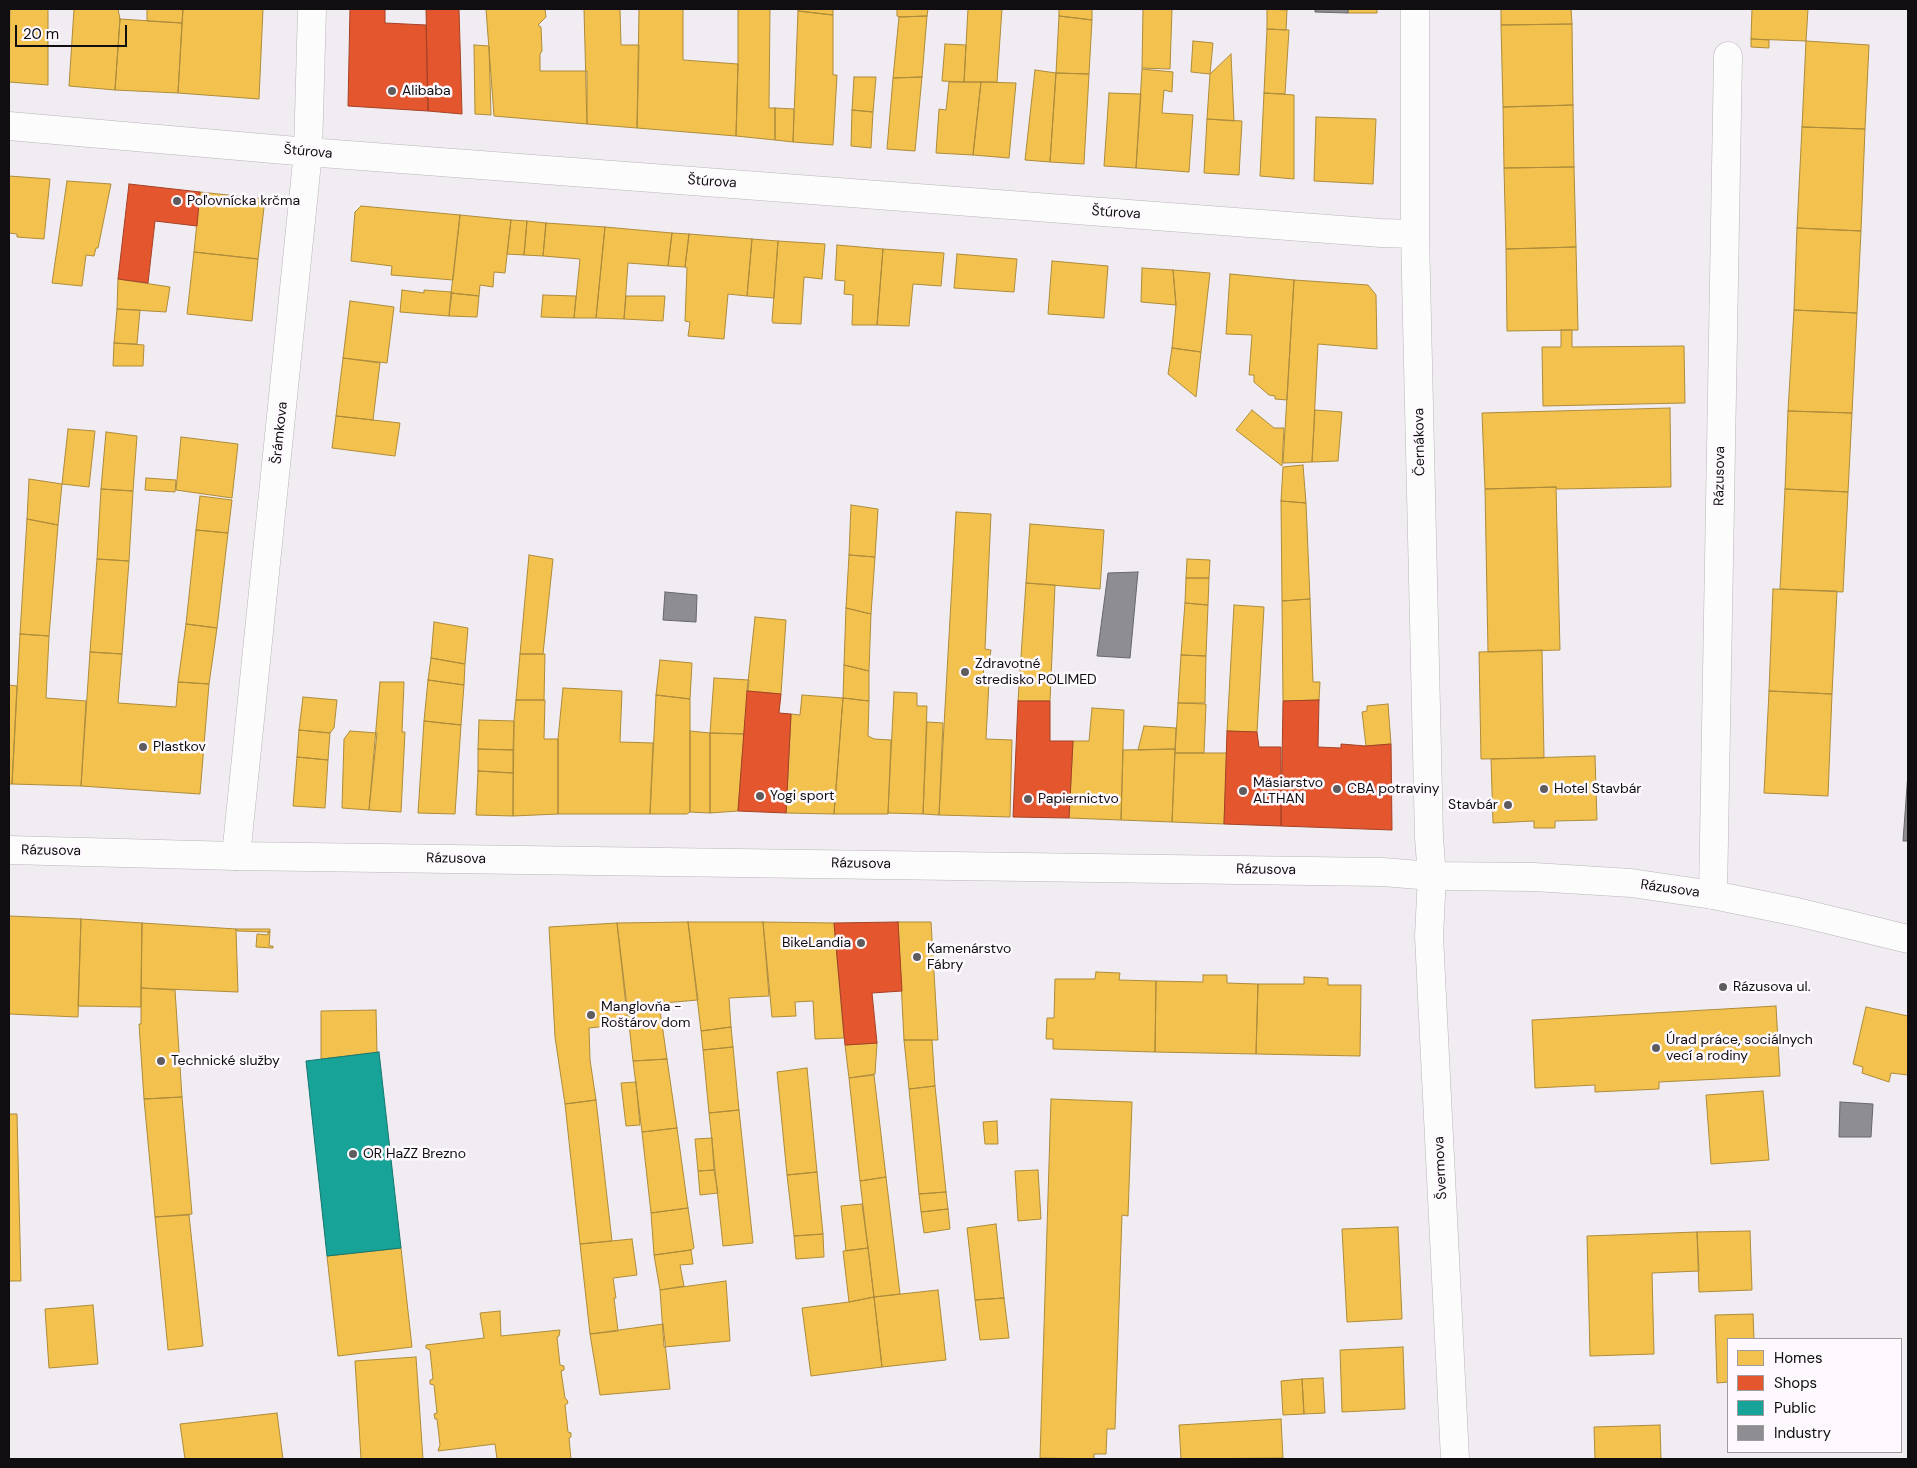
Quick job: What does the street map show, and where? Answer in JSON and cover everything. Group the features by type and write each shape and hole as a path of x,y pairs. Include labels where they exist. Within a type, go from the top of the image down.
{"street":[{"name":"Šrámkova","path":"236,856 308,152 312,9"},
{"name":"Černákova","path":"1415,9 1415,234 1429,838 1432,876"},
{"name":"Rázusova","path":"1713,895 1728,56"},
{"name":"Štúrova","path":"9,126 308,152 1381,233 1415,234"},
{"name":"Rázusova","path":"9,850 236,856 1382,872 1432,876 1491,875 1631,883 1713,895 1797,912 1908,939"},
{"name":"Švermova","path":"1432,876 1429,936 1455,1459"}],"building: Homes":[{"path":"10,9 48,9 48,85 9,82"},
{"path":"74,9 118,9 120,19 115,90 69,86"},
{"path":"147,9 183,9 182,23 147,21"},
{"path":"183,9 263,9 259,99 178,93"},
{"path":"486,9 545,9 546,17 538,25 541,27 542,51 540,54 540,71 587,71 587,124 494,116"},
{"path":"584,9 620,9 621,45 639,45 637,128 587,124"},
{"path":"639,9 683,9 683,60 738,64 736,136 637,128"},
{"path":"738,9 770,9 769,108 775,108 775,140 736,136"},
{"path":"798,9 833,9 833,15 798,11"},
{"path":"897,9 928,9 927,16 899,17 897,16"},
{"path":"968,9 1002,9 997,82 964,82"},
{"path":"1059,9 1092,9 1092,20 1059,16"},
{"path":"1143,9 1172,9 1170,69 1142,68"},
{"path":"1267,9 1287,10 1286,30 1267,29"},
{"path":"1348,9 1377,9 1377,13 1348,13"},
{"path":"1501,9 1571,9 1572,24 1501,25"},
{"path":"1752,9 1808,9 1806,41 1751,39"},
{"path":"798,11 833,15 833,75 837,75 833,145 793,142"},
{"path":"927,16 922,77 893,78 899,17"},
{"path":"1059,16 1092,20 1089,74 1056,73"},
{"path":"120,19 182,23 178,93 115,90"},
{"path":"1572,24 1573,105 1503,107 1501,25"},
{"path":"1267,29 1289,30 1285,94 1264,93"},
{"path":"1751,39 1769,40 1769,48 1751,47"},
{"path":"1193,41 1213,43 1210,74 1191,72"},
{"path":"1806,41 1869,45 1865,129 1802,127"},
{"path":"945,44 966,45 964,82 942,81"},
{"path":"474,45 489,46 491,115 475,114"},
{"path":"1231,54 1234,121 1207,119 1210,74"},
{"path":"1142,69 1173,72 1172,92 1164,90 1162,113 1193,115 1189,172 1136,168"},
{"path":"1035,70 1056,73 1050,162 1025,160"},
{"path":"1056,73 1089,74 1084,164 1050,162"},
{"path":"854,77 876,77 873,112 852,110"},
{"path":"922,77 915,151 887,149 893,78"},
{"path":"949,82 981,82 973,155 936,153 939,109 946,110"},
{"path":"981,82 1016,83 1009,158 973,155"},
{"path":"1109,93 1141,94 1136,168 1104,166"},
{"path":"1264,93 1294,95 1294,179 1260,176"},
{"path":"1573,105 1574,167 1504,168 1503,107"},
{"path":"775,108 794,109 793,142 775,140"},
{"path":"852,110 873,112 871,148 851,146"},
{"path":"1316,117 1376,119 1373,184 1314,181"},
{"path":"1207,119 1242,121 1239,175 1204,173"},
{"path":"1802,127 1865,129 1861,231 1797,228"},
{"path":"1574,167 1576,247 1506,249 1504,168"},
{"path":"9,176 50,179 44,239 17,237 17,234 9,233"},
{"path":"67,181 111,184 98,248 96,248 94,256 86,255 82,286 52,283"},
{"path":"200,192 265,199 258,259 194,252"},
{"path":"361,206 460,215 453,280 391,275 392,266 351,261 355,212"},
{"path":"460,215 511,220 505,273 494,272 493,287 480,285 479,296 451,293"},
{"path":"511,220 527,221 524,255 507,254"},
{"path":"527,221 546,223 543,256 524,255"},
{"path":"546,223 605,227 596,318 574,318 580,259 543,256"},
{"path":"605,227 672,233 668,266 628,263 624,319 596,318"},
{"path":"1797,228 1861,231 1857,313 1794,310"},
{"path":"672,233 689,234 685,267 668,266"},
{"path":"689,234 752,239 747,296 728,294 724,339 688,336 690,322 685,321 687,268 685,267"},
{"path":"752,239 778,241 774,298 747,296"},
{"path":"778,241 825,244 822,279 804,277 801,324 773,323 772,321"},
{"path":"837,245 883,249 877,325 852,325 853,295 844,294 845,281 835,280"},
{"path":"1576,247 1578,330 1507,331 1506,249"},
{"path":"883,249 944,253 941,286 913,284 909,326 877,325"},
{"path":"194,252 258,259 252,321 187,314"},
{"path":"957,254 1017,259 1014,292 954,288"},
{"path":"1052,261 1108,266 1104,318 1048,314"},
{"path":"1142,268 1173,270 1176,305 1141,302"},
{"path":"1173,270 1210,273 1201,352 1172,348 1176,305"},
{"path":"1230,274 1294,280 1287,400 1275,399 1275,396 1269,395 1254,382 1254,375 1249,375 1252,335 1226,334"},
{"path":"118,279 170,287 166,312 117,309"},
{"path":"1294,280 1368,285 1376,295 1377,349 1318,344 1312,462 1283,463"},
{"path":"402,290 424,293 424,290 452,292 449,316 400,312"},
{"path":"451,293 479,296 477,317 449,316"},
{"path":"543,295 576,296 574,318 541,317"},
{"path":"626,296 665,296 663,321 624,319"},
{"path":"350,301 394,307 387,363 343,358"},
{"path":"117,309 140,310 137,344 114,343"},
{"path":"1794,310 1857,313 1852,413 1788,411"},
{"path":"1561,330 1572,330 1572,347 1684,346 1685,403 1543,406 1542,347 1561,347"},
{"path":"114,343 144,345 143,366 113,366"},
{"path":"1172,348 1201,352 1196,397 1168,374"},
{"path":"343,358 380,363 373,420 336,416"},
{"path":"1670,408 1671,487 1485,489 1482,413"},
{"path":"1252,410 1274,428 1284,428 1282,466 1236,430"},
{"path":"1315,410 1342,412 1338,461 1312,462"},
{"path":"1788,411 1852,413 1848,492 1785,489"},
{"path":"336,416 400,423 395,456 332,448"},
{"path":"68,429 95,431 89,487 62,484"},
{"path":"106,432 137,436 133,491 101,489"},
{"path":"181,437 238,444 232,498 176,490"},
{"path":"1303,465 1306,503 1281,501 1283,467"},
{"path":"146,478 176,480 175,492 145,490"},
{"path":"29,479 62,484 58,525 27,519"},
{"path":"1556,487 1560,650 1488,652 1485,489"},
{"path":"101,489 133,491 129,561 97,559"},
{"path":"1785,489 1848,492 1843,592 1780,589"},
{"path":"200,496 232,500 228,533 196,530"},
{"path":"1281,501 1306,503 1310,599 1282,601"},
{"path":"851,505 878,509 875,557 849,555"},
{"name":"Zdravotné stredisko POLIMED","path":"956,512 991,514 985,649 991,650 989,662 984,662 983,681 989,681 986,739 1012,740 1010,817 939,815"},
{"path":"27,519 58,525 49,636 20,634"},
{"path":"1030,524 1104,530 1100,589 1026,583"},
{"path":"196,530 228,533 217,628 186,624"},
{"path":"529,555 553,559 543,654 520,654"},
{"path":"849,555 875,557 871,614 846,608"},
{"path":"97,559 129,561 122,654 90,652"},
{"path":"1187,559 1210,560 1209,578 1186,578"},
{"path":"1186,578 1209,578 1208,605 1185,603"},
{"path":"1026,583 1055,585 1050,701 1018,701"},
{"path":"1773,589 1837,591 1832,694 1769,691"},
{"path":"1310,599 1313,682 1320,682 1319,700 1283,701 1282,601"},
{"path":"1185,603 1208,605 1206,656 1181,655"},
{"path":"1234,605 1264,607 1257,732 1227,731"},
{"path":"846,608 871,614 869,671 844,665"},
{"path":"755,617 786,620 781,694 747,691"},
{"path":"434,622 468,628 465,664 431,658"},
{"path":"186,624 217,628 209,684 178,682"},
{"path":"20,634 49,636 46,698 86,701 81,786 12,784"},
{"path":"1542,650 1544,758 1481,759 1479,652"},
{"name":"Plastkov","path":"90,652 122,654 118,703 176,707 178,682 209,684 200,794 81,786"},
{"path":"520,654 545,654 544,700 516,700"},
{"path":"1181,655 1206,656 1205,703 1178,703"},
{"path":"431,658 465,664 464,685 428,680"},
{"path":"660,660 692,663 690,699 656,695"},
{"path":"844,665 869,671 869,701 843,698"},
{"path":"714,678 749,680 744,734 710,733"},
{"path":"428,680 464,685 461,725 424,721"},
{"path":"380,682 404,682 402,732 405,732 401,812 369,810"},
{"path":"9,685 17,686 12,784 9,784"},
{"path":"563,688 622,691 620,742 653,743 650,814 558,814 558,739"},
{"path":"1769,691 1832,694 1828,796 1764,793"},
{"path":"894,692 917,693 917,706 927,706 923,814 888,813"},
{"path":"656,695 690,699 690,812 687,814 650,814"},
{"path":"802,695 843,698 834,814 786,813 791,714 800,715"},
{"path":"303,697 337,700 334,728 330,733 299,730"},
{"path":"843,698 869,701 868,736 874,739 891,740 888,814 834,814"},
{"path":"516,700 545,700 544,739 558,739 558,814 513,816"},
{"path":"1178,703 1206,704 1204,753 1175,753"},
{"path":"1388,704 1391,744 1366,746 1362,712 1367,711 1367,706"},
{"path":"1092,708 1124,710 1121,820 1069,818 1073,741 1089,741"},
{"path":"479,720 514,721 513,750 478,749"},
{"path":"424,721 461,725 455,814 418,813"},
{"path":"927,722 943,723 939,815 923,814"},
{"path":"1144,726 1176,728 1175,749 1138,750"},
{"path":"299,730 330,733 328,760 297,757"},
{"path":"350,731 377,733 369,810 342,808 344,739"},
{"path":"690,731 710,733 710,813 690,812"},
{"path":"710,733 744,734 738,811 710,813"},
{"path":"478,749 513,750 513,773 478,771"},
{"path":"1175,749 1172,822 1121,820 1123,750"},
{"path":"1175,753 1227,753 1224,824 1172,822"},
{"name":"Hotel Stavbár","path":"1595,756 1597,820 1555,821 1555,828 1534,828 1534,821 1493,823 1491,759"},
{"path":"297,757 328,760 325,808 293,806"},
{"path":"478,771 513,773 513,816 476,815"},
{"path":"9,916 81,919 78,1017 9,1014"},
{"path":"81,919 142,923 141,1007 78,1006"},
{"path":"688,922 763,922 769,996 729,998 731,1027 701,1031"},
{"path":"688,922 698,1000 627,1006 617,923"},
{"path":"763,922 834,923 844,1038 815,1039 813,1001 795,1002 796,1016 772,1017"},
{"name":"Kamenárstvo Fábry","path":"898,922 931,922 938,1040 904,1040"},
{"path":"142,923 236,929 238,992 141,988"},
{"name":"Manglovňa - Roštárov dom","path":"617,923 628,1024 589,1028 590,1060 596,1100 565,1104 555,1037 549,927"},
{"path":"236,929 270,929 270,932 237,931"},
{"path":"268,932 270,932 269,946 273,946 273,948 256,947 257,934 268,935"},
{"path":"1096,972 1120,973 1119,980 1156,981 1155,1052 1053,1049 1053,1039 1046,1039 1047,1018 1054,1018 1055,979 1095,979"},
{"path":"1203,975 1227,975 1227,983 1258,984 1256,1054 1155,1052 1156,981 1203,982"},
{"path":"1304,977 1328,978 1328,985 1361,985 1360,1056 1256,1054 1258,984 1304,984"},
{"name":"Technické služby","path":"141,988 175,990 182,1097 144,1099 139,1024 141,1024"},
{"path":"659,1003 667,1059 633,1061 627,1006"},
{"name":"Úrad práce, sociálnych vecí a rodiny","path":"1776,1006 1780,1076 1659,1082 1659,1089 1595,1092 1595,1085 1535,1088 1532,1020"},
{"path":"1866,1007 1908,1016 1908,1075 1891,1073 1889,1082 1862,1073 1863,1067 1853,1064"},
{"path":"376,1010 377,1053 321,1059 321,1011"},
{"path":"731,1027 733,1047 703,1050 701,1031"},
{"path":"904,1040 932,1040 935,1086 909,1089"},
{"path":"877,1043 875,1074 849,1078 845,1045"},
{"path":"733,1047 739,1110 709,1113 703,1050"},
{"path":"667,1059 677,1128 642,1132 633,1061"},
{"path":"807,1068 817,1172 787,1175 777,1072"},
{"path":"874,1075 886,1177 860,1181 849,1078"},
{"path":"636,1082 640,1125 626,1126 621,1083"},
{"path":"935,1086 946,1192 919,1194 909,1089"},
{"path":"1763,1091 1769,1160 1711,1164 1706,1095"},
{"path":"182,1097 192,1214 155,1217 144,1099"},
{"path":"1051,1099 1132,1102 1128,1216 1122,1215 1115,1429 1107,1429 1106,1454 1094,1454 1094,1459 1040,1458"},
{"path":"596,1100 612,1241 580,1244 565,1104"},
{"path":"739,1110 753,1243 723,1246 709,1113"},
{"path":"9,1114 17,1114 21,1281 9,1281"},
{"path":"997,1121 998,1144 985,1144 983,1122"},
{"path":"677,1128 688,1208 651,1213 642,1132"},
{"path":"712,1138 714,1170 698,1171 695,1139"},
{"path":"714,1170 718,1193 700,1195 698,1171"},
{"path":"1038,1170 1041,1219 1018,1221 1015,1171"},
{"path":"817,1172 823,1234 794,1236 787,1175"},
{"path":"886,1177 900,1294 874,1297 860,1181"},
{"path":"946,1192 948,1209 921,1212 919,1194"},
{"path":"862,1204 868,1248 846,1251 841,1206"},
{"path":"688,1208 694,1248 654,1255 651,1213"},
{"path":"948,1209 950,1229 924,1233 921,1212"},
{"path":"189,1215 203,1346 168,1350 155,1217"},
{"path":"996,1224 1004,1298 975,1300 967,1228"},
{"path":"1398,1227 1402,1319 1347,1322 1342,1229"},
{"path":"1750,1231 1752,1290 1699,1292 1697,1232"},
{"path":"1697,1232 1699,1271 1652,1273 1654,1354 1590,1356 1587,1236"},
{"path":"823,1234 824,1257 796,1259 794,1236"},
{"path":"632,1239 637,1275 613,1278 618,1331 590,1334 580,1244"},
{"path":"401,1248 412,1347 338,1356 327,1256"},
{"path":"868,1248 874,1297 849,1302 843,1251"},
{"path":"691,1250 693,1264 680,1265 684,1286 660,1290 654,1255"},
{"path":"726,1281 730,1341 664,1347 660,1290"},
{"path":"938,1290 946,1360 882,1367 874,1297"},
{"path":"874,1297 882,1367 811,1376 802,1308"},
{"path":"1004,1298 1009,1338 980,1340 975,1300"},
{"path":"93,1305 98,1364 49,1368 45,1309"},
{"path":"500,1311 501,1336 560,1330 557,1337 560,1365 564,1366 564,1370 561,1371 565,1398 568,1403 565,1405 568,1432 571,1433 569,1438 571,1459 497,1459 495,1444 438,1451 440,1445 437,1419 435,1419 434,1414 437,1413 434,1385 430,1384 430,1380 433,1379 430,1350 426,1348 426,1345 484,1338 480,1313"},
{"path":"1753,1314 1754,1338 1727,1338 1727,1382 1717,1383 1715,1315"},
{"path":"663,1324 670,1389 600,1395 590,1334"},
{"path":"1403,1347 1405,1409 1342,1412 1340,1350"},
{"path":"416,1357 423,1459 361,1459 355,1361"},
{"path":"1323,1378 1325,1413 1304,1414 1302,1379"},
{"path":"1302,1379 1304,1414 1283,1415 1281,1381"},
{"path":"277,1413 283,1459 185,1459 180,1424"},
{"path":"1281,1419 1283,1458 1181,1459 1179,1425"},
{"path":"1660,1425 1661,1459 1595,1459 1594,1427"}],"building: Shops":[{"path":"350,9 385,9 385,23 426,25 428,111 348,106"},
{"path":"426,9 459,9 462,114 428,111"},
{"path":"129,184 200,192 197,226 155,221 148,283 118,279"},
{"path":"747,691 781,694 779,713 791,714 786,813 738,811"},
{"name":"CBA potraviny","path":"1319,700 1318,747 1341,748 1341,744 1366,746 1391,744 1392,830 1281,826 1283,701"},
{"path":"1018,701 1050,701 1050,741 1073,741 1069,818 1013,817"},
{"path":"1227,731 1257,732 1259,747 1281,747 1281,826 1224,824"},
{"path":"898,922 902,991 872,993 877,1043 845,1045 834,923"}],"building: Public":[{"path":"379,1052 401,1248 327,1256 306,1061"}],"building: Industry":[{"path":"1315,9 1348,9 1348,13 1315,12"},
{"path":"1138,572 1130,658 1097,656 1108,573"},
{"path":"665,592 697,595 696,622 663,620"},
{"path":"1908,773 1908,841 1903,841"},
{"path":"1840,1102 1873,1104 1871,1137 1839,1137"}],"place":[{"name":"Alibaba","path":"392,91"},
{"name":"Poľovnícka krčma","path":"177,201"},
{"name":"Zdravotné stredisko POLIMED","path":"965,672"},
{"name":"Plastkov","path":"143,747"},
{"name":"CBA potraviny","path":"1337,789"},
{"name":"Hotel Stavbár","path":"1544,789"},
{"name":"Mäsiarstvo ALTHAN","path":"1243,791"},
{"name":"Yogi sport","path":"760,796"},
{"name":"Papiernictvo","path":"1028,799"},
{"name":"Stavbár","path":"1508,805"},
{"name":"BikeLandia","path":"861,943"},
{"name":"Kamenárstvo Fábry","path":"917,957"},
{"name":"Rázusova ul.","path":"1723,987"},
{"name":"Manglovňa - Roštárov dom","path":"591,1015"},
{"name":"Úrad práce, sociálnych vecí a rodiny","path":"1656,1048"},
{"name":"Technické služby","path":"161,1061"},
{"name":"OR HaZZ Brezno","path":"353,1154"}]}
